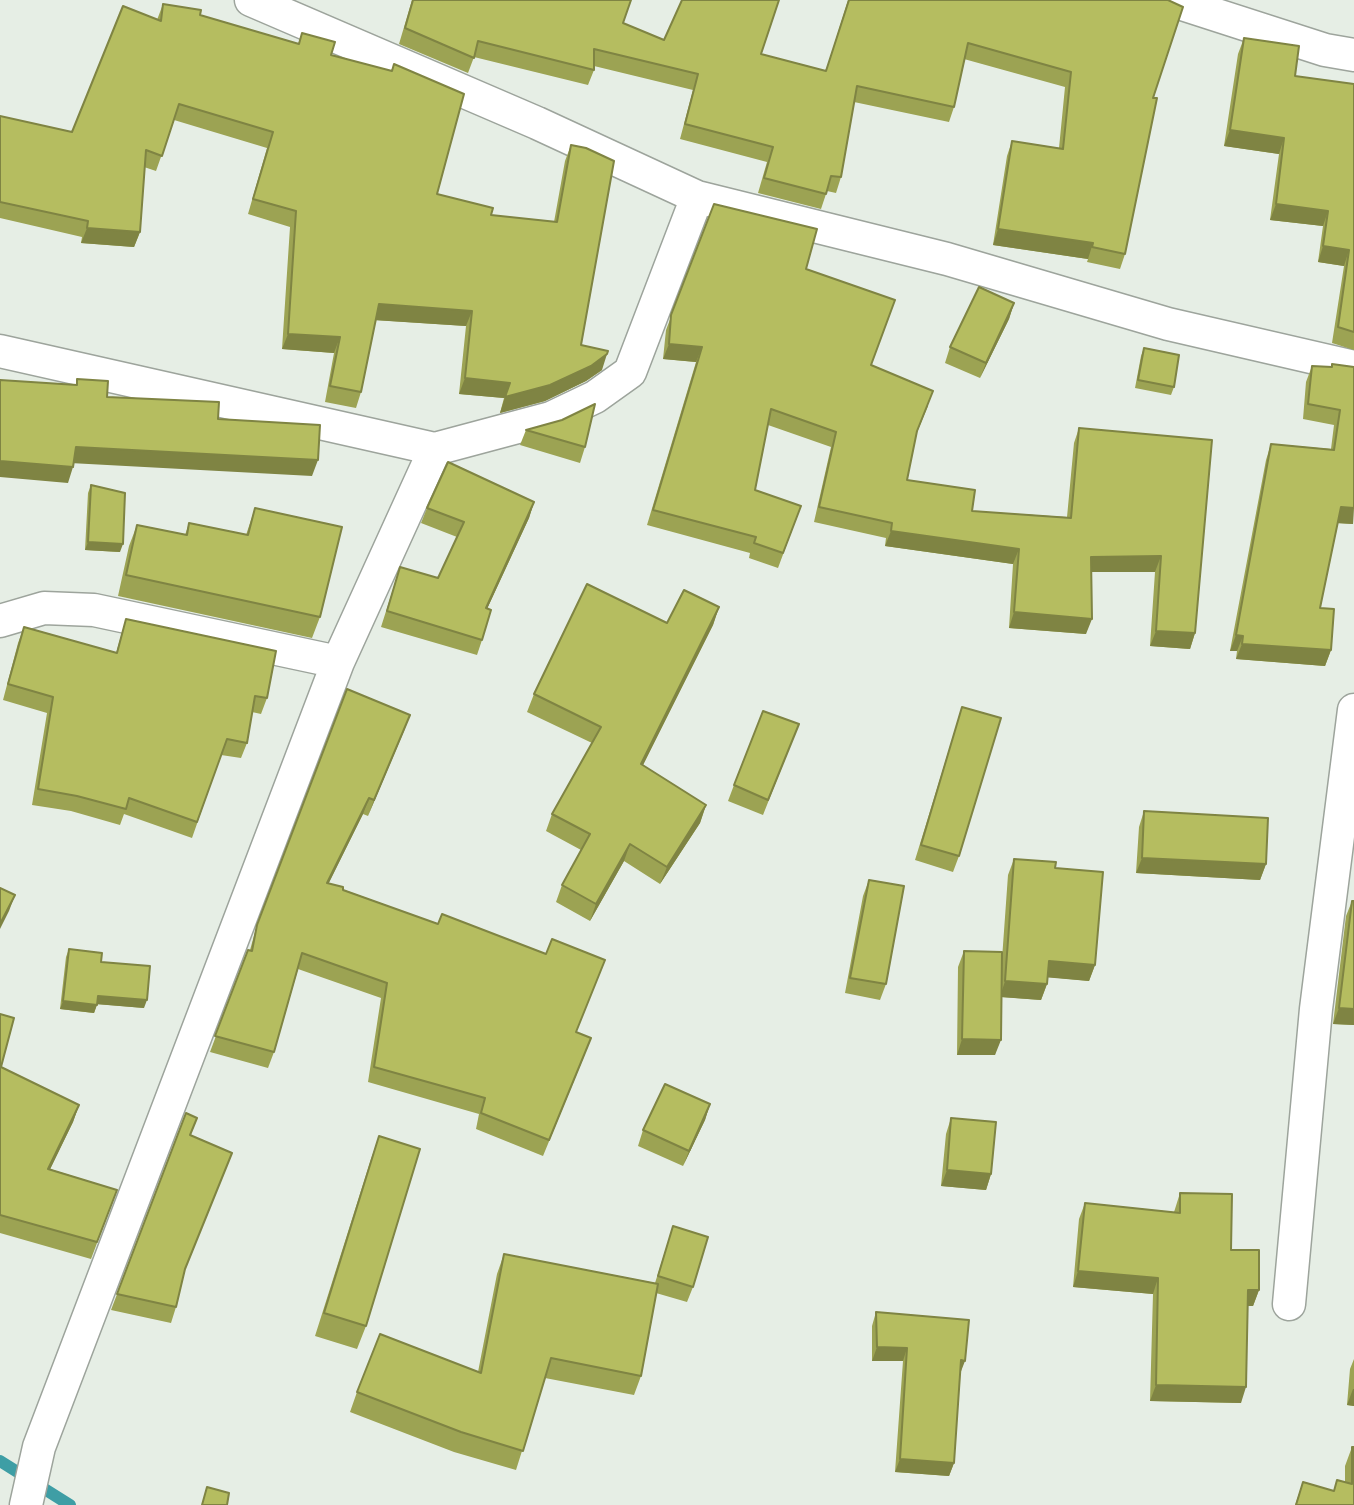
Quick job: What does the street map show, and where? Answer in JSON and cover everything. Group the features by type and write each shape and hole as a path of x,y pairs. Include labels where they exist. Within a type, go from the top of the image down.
{"street":[{"path":"251,0 537,123 697,197 947,259 1168,324 1354,366"},
{"path":"1170,0 1325,50 1354,55"},
{"path":"0,351 435,449 551,418 595,397 630,372 697,197"},
{"path":"26,1505 39,1447 338,662 435,449"},
{"path":"0,621 44,608 94,610 338,662"},
{"path":"1289,1304 1317,1009 1354,710"}],"building":[{"path":"413,0 631,0 623,23 664,40 682,0 779,0 761,54 826,71 849,0 1168,0 1183,7 1153,98 1157,98 1125,254 1092,247 1093,243 998,229 1012,141 1063,149 1071,72 968,43 954,107 857,86 841,177 831,176 826,194 764,178 773,147 685,124 698,74 594,49 594,70 478,41 474,58 405,28"},
{"path":"163,4 201,10 200,15 299,44 302,33 335,42 331,55 392,71 394,64 464,94 437,194 493,208 491,215 557,222 571,145 586,148 614,161 581,345 608,351 607,354 591,366 550,385 505,397 510,383 465,378 472,311 379,304 361,392 330,386 340,337 288,334 296,211 253,199 273,132 179,104 162,156 146,150 140,232 87,228 88,221 0,202 0,116 72,132 123,6 161,21"},
{"path":"1244,38 1299,46 1295,76 1354,84 1354,332 1338,327 1349,250 1323,246 1328,211 1276,204 1284,138 1230,130"},
{"path":"714,204 817,229 806,269 895,300 871,365 933,391 917,431 907,480 975,490 972,511 1071,518 1079,428 1212,440 1195,633 1156,631 1161,556 1091,557 1092,619 1014,612 1019,549 891,531 892,523 819,507 836,432 771,409 755,490 801,506 783,553 754,543 756,537 653,510 702,347 669,344 671,315"},
{"path":"979,287 1014,303 986,363 950,347"},
{"path":"1144,348 1179,355 1174,387 1138,380"},
{"path":"1332,364 1354,367 1354,508 1341,507 1320,608 1334,609 1331,650 1242,644 1243,636 1236,635 1271,444 1334,450 1340,410 1308,404 1312,366 1332,367"},
{"path":"77,379 108,381 107,397 219,402 218,419 320,425 318,460 76,447 73,467 0,461 0,380 77,385"},
{"path":"595,404 585,447 526,430 562,420"},
{"path":"448,462 534,502 486,608 491,610 482,640 387,611 400,567 438,578 464,522 427,508"},
{"path":"91,485 125,493 123,544 88,542"},
{"path":"255,508 342,527 320,617 126,575 137,525 187,535 189,523 248,535"},
{"path":"587,584 667,623 684,590 719,607 641,764 706,805 667,867 630,844 596,904 562,885 590,834 552,814 601,727 534,694"},
{"path":"126,619 276,651 267,698 255,696 247,743 227,739 197,822 129,798 126,809 38,789 53,697 8,684 24,627 117,653"},
{"path":"347,689 410,715 374,800 369,798 327,883 438,924 442,914 546,954 552,939 605,960 576,1032 591,1038 549,1140 481,1113 485,1098 374,1067 387,983 302,953 274,1052 215,1036 248,950 252,951 257,925"},
{"path":"962,707 1001,718 959,856 921,845"},
{"path":"763,711 799,724 768,800 734,785"},
{"path":"1144,811 1268,818 1266,864 1142,858"},
{"path":"1014,859 1056,862 1055,868 1103,872 1095,965 1049,961 1047,984 1005,981"},
{"path":"869,880 904,886 886,984 850,978"},
{"path":"0,888 15,895 0,924"},
{"path":"1354,901 1354,1009 1339,1008"},
{"path":"69,949 102,953 101,962 150,966 147,1000 98,996 97,1005 63,1001"},
{"path":"964,951 1002,952 1001,1040 962,1039"},
{"path":"0,1014 14,1018 1,1067 79,1105 48,1169 117,1190 97,1242 0,1215"},
{"path":"665,1084 710,1104 689,1151 643,1130"},
{"path":"186,1113 197,1118 190,1135 232,1153 185,1269 176,1307 117,1294"},
{"path":"951,1118 996,1122 991,1174 947,1170"},
{"path":"379,1136 420,1149 366,1326 324,1313"},
{"path":"1180,1193 1232,1194 1231,1250 1259,1250 1259,1290 1248,1290 1246,1387 1156,1385 1158,1278 1078,1271 1085,1203 1180,1213"},
{"path":"673,1226 708,1237 693,1287 658,1276"},
{"path":"504,1254 658,1284 641,1376 551,1358 523,1451 461,1432 357,1392 380,1334 481,1373"},
{"path":"876,1312 969,1320 965,1361 961,1360 954,1463 900,1459 907,1348 877,1347"},
{"path":"1352,1447 1354,1505 1296,1505 1303,1482 1334,1491 1337,1480 1352,1484"},
{"path":"207,1487 229,1493 227,1505 202,1505"}],"waterway":[{"path":"0,1461 70,1505"}]}
